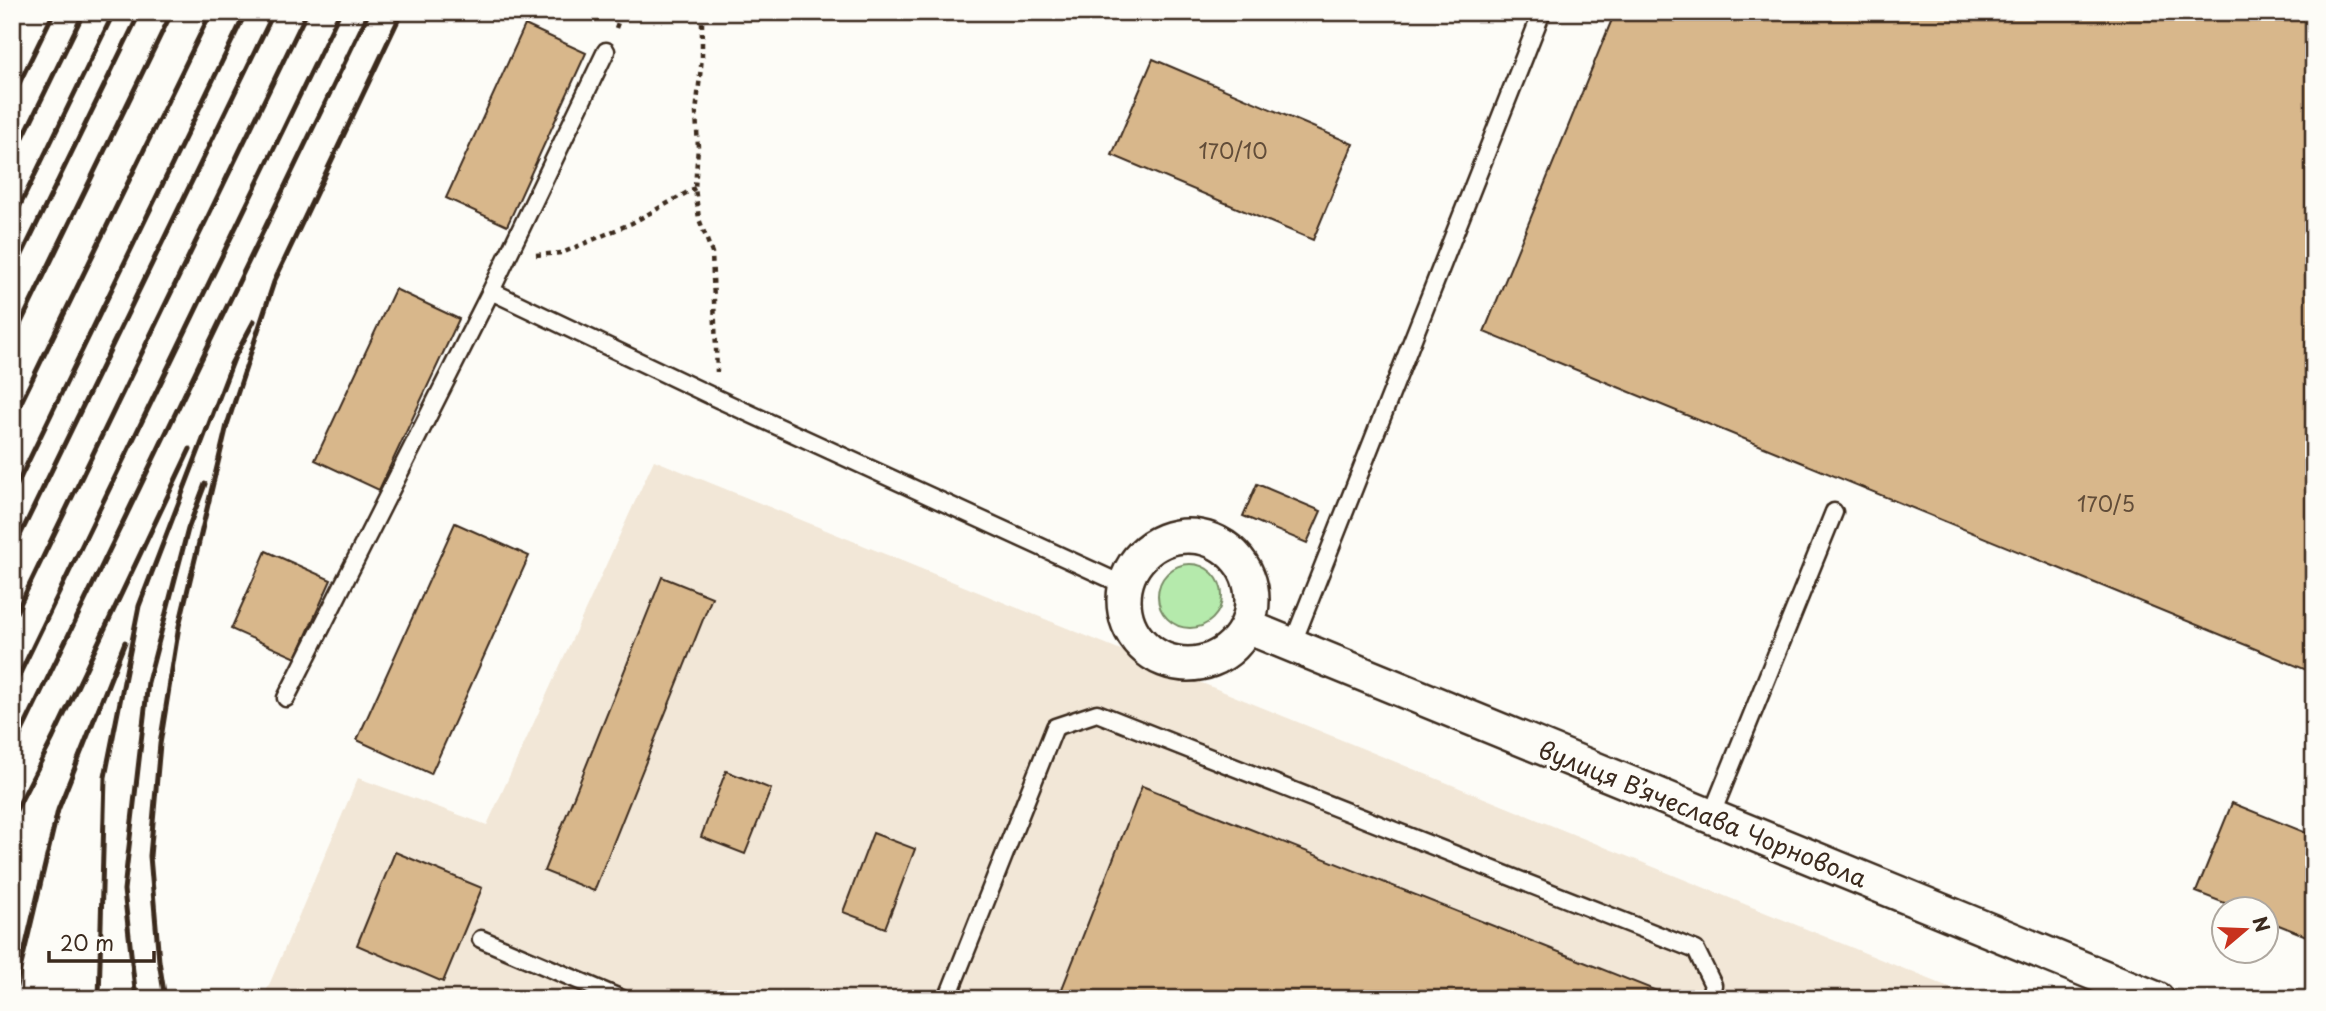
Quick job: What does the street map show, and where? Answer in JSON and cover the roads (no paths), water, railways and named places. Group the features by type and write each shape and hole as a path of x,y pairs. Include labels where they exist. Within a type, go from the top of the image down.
{"street":[{"path":"1186,536 1207,538 1226,548 1245,573 1252,603 1248,627 1238,642 1220,656 1200,663 1179,663 1159,657 1142,645 1130,627 1124,607 1126,586 1133,566 1147,550 1165,540 1186,536"},
{"name":"вулиця Вʼячеслава Чорновола","path":"1248,627 2157,999"}],"lane":[{"path":"1292,645 1542,12"},
{"path":"286,698 491,291 606,51"},
{"path":"491,291 718,399 1126,586"},
{"path":"1711,816 1834,512"},
{"path":"947,999 1055,727 1097,713 1696,950 1713,985 1709,999"},
{"path":"481,939 622,999"}],"railway":[{"path":"12,25 18,12"},
{"path":"12,98 54,12"},
{"path":"12,160 84,12"},
{"path":"12,222 114,12"},
{"path":"12,275 140,12"},
{"path":"12,341 172,12"},
{"path":"12,421 211,12"},
{"path":"12,495 246,12"},
{"path":"12,552 274,12"},
{"path":"12,621 307,12"},
{"path":"12,690 340,12"},
{"path":"12,752 369,12"},
{"path":"165,999 150,856 160,744 179,626 227,425 274,282 402,12"},
{"path":"231,364 254,321"},
{"path":"99,999 105,777 139,606 235,356"},
{"path":"12,818 53,738 190,449"},
{"path":"136,999 124,890 148,682 188,529 205,484"},
{"path":"13,999 58,810 125,642"}]}
